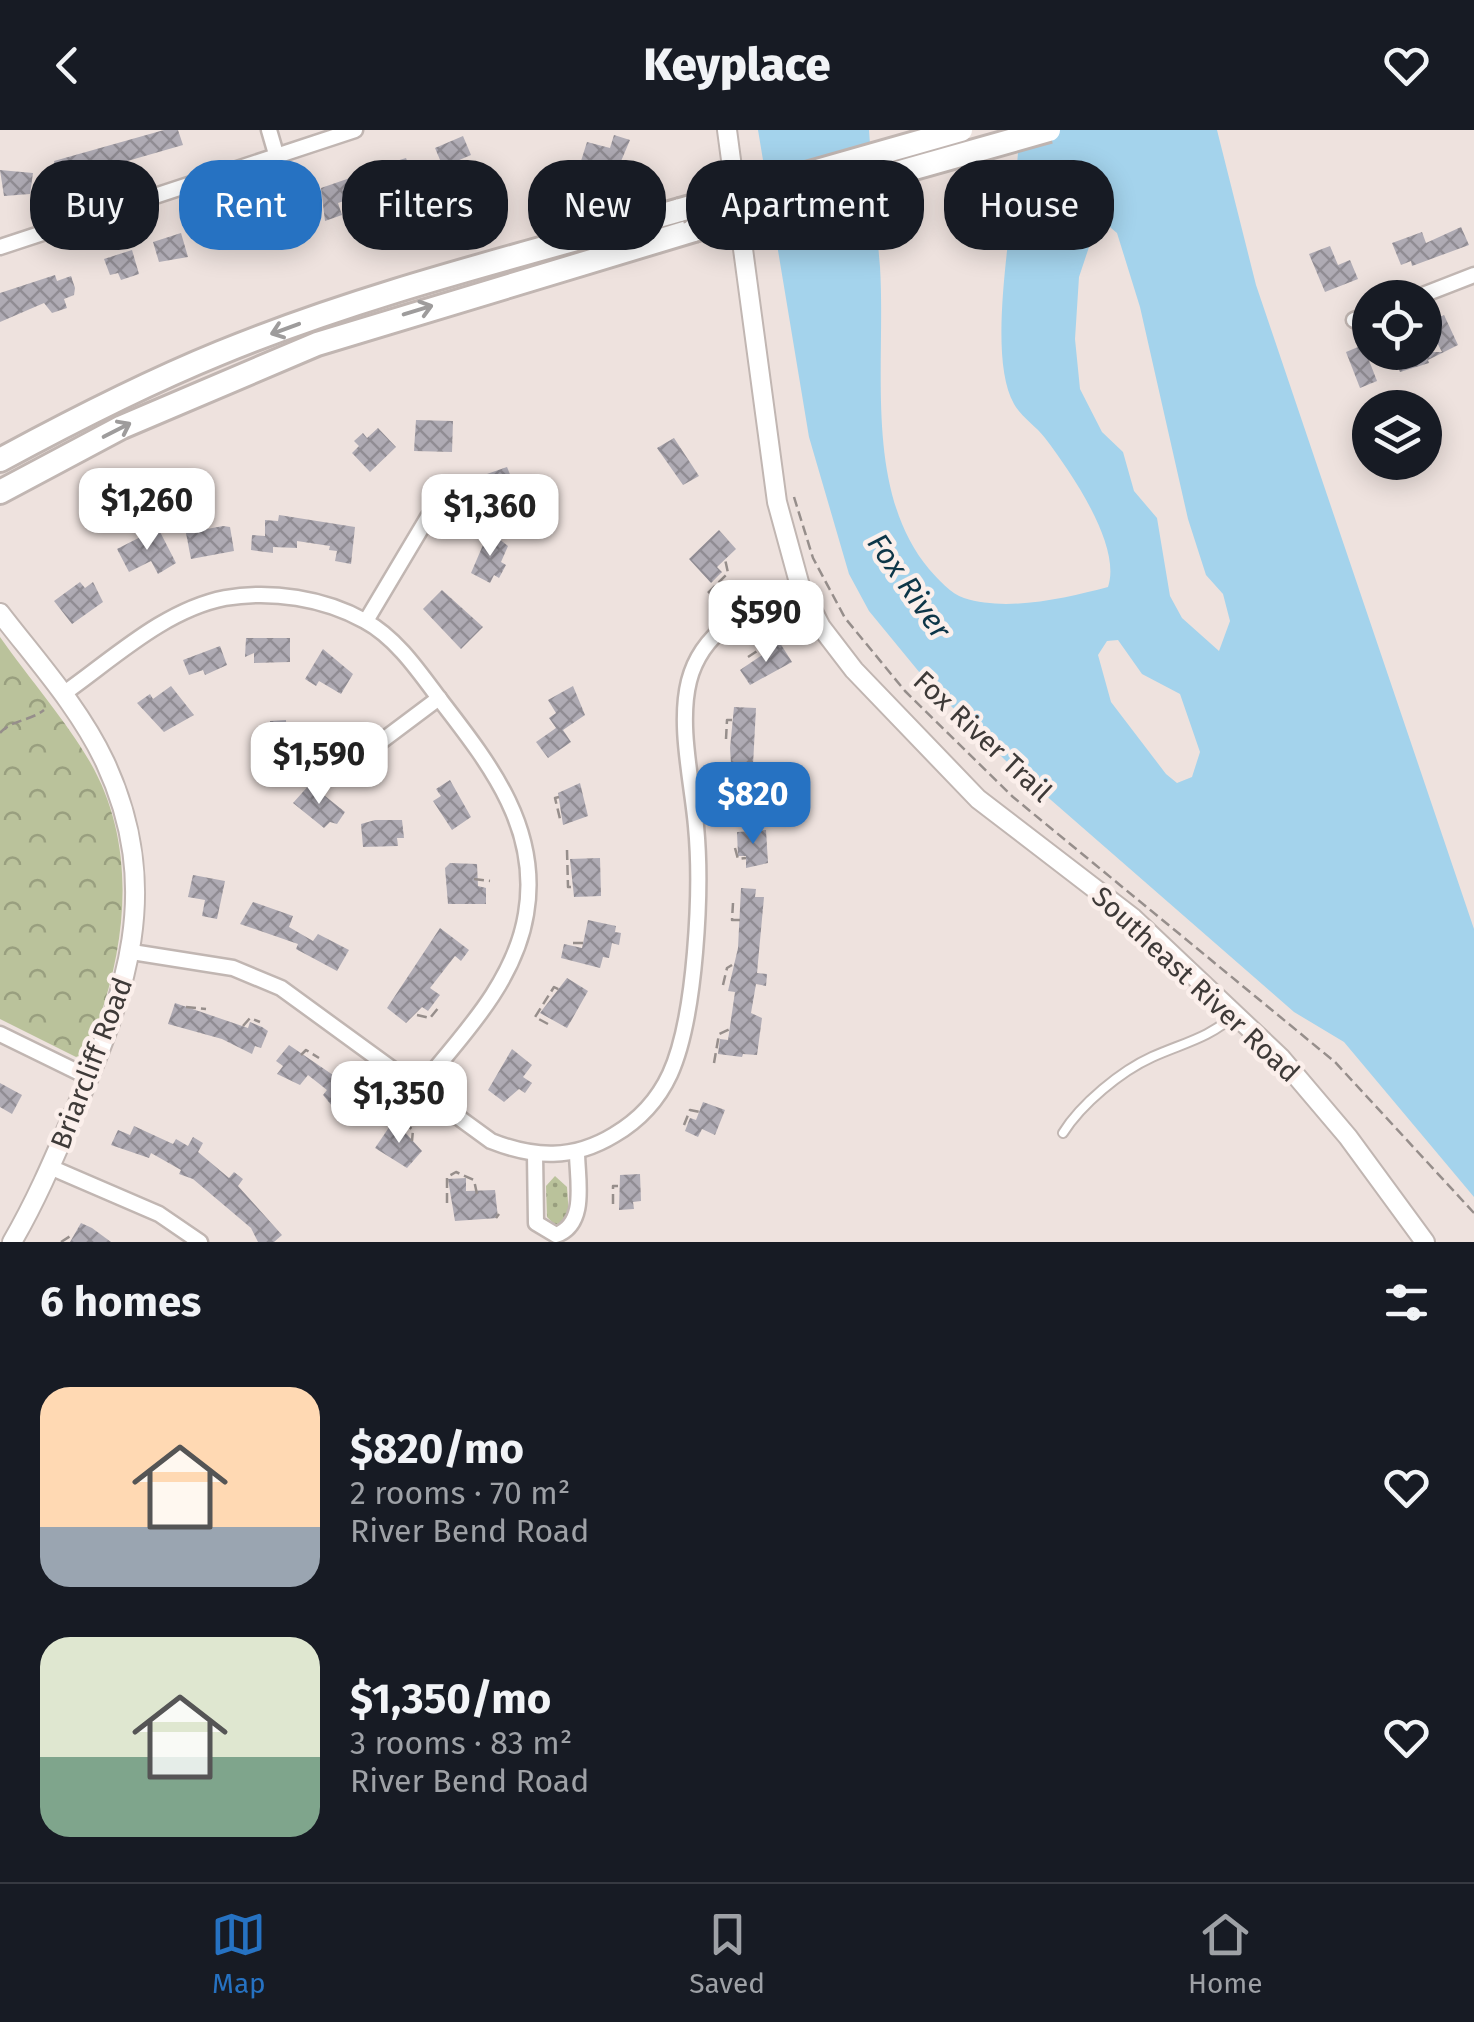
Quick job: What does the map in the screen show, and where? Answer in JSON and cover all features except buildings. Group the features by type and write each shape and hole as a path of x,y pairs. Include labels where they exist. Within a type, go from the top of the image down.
{"main road":[{"path":"0,460 132,392 221,352 329,313 961,130"},
{"path":"0,492 122,427 317,344 694,230 1049,130"}],"street":[{"path":"269,130 276,154"},
{"path":"0,247 354,130"},
{"name":"Southeast River Road","path":"727,130 776,502 800,586 838,652 978,799 1133,918 1281,1058 1425,1242"},
{"path":"1442,287 1474,275"},
{"path":"366,621 428,517"},
{"path":"132,952 233,968 281,988 490,1140 535,1154 577,1152 637,1119 662,1089 679,1045 700,902 687,718 689,680 719,630 746,611 800,586"},
{"path":"63,694 160,625 188,610 223,599 248,596 313,600 366,621 402,653 486,759 512,803 526,857 528,899 513,959 478,1015 420,1087"},
{"name":"Briarcliff Road","path":"0,613 63,694 104,761 131,842 137,884 132,952 120,1004 50,1167 12,1242"},
{"path":"371,749 439,698"},
{"path":"0,1034 90,1078"},
{"path":"535,1154 536,1223 556,1234 571,1228 577,1217 577,1152"},
{"path":"50,1167 160,1214 200,1242"}],"lane":[{"path":"1063,1133 1084,1108 1130,1071 1150,1058 1199,1041 1235,1014"}],"path":[{"name":"Fox River Trail","path":"792,493 813,558 845,618 865,648 905,691 1013,796 1335,1062 1474,1213"},
{"path":"708,594 728,573 725,559"},
{"path":"748,658 765,646 768,650"},
{"path":"0,733 8,724 33,718 44,710"},
{"path":"726,739 727,722 732,720"},
{"path":"723,798 734,779"},
{"path":"559,796 555,798 560,819"},
{"path":"735,848 737,858 746,858"},
{"path":"566,850 568,887 572,887"},
{"path":"474,880 490,881"},
{"path":"733,903 732,920 740,920"},
{"path":"573,943 583,943"},
{"path":"723,984 726,968 732,965"},
{"path":"548,1024 536,1017 554,987 560,990"},
{"path":"186,1007 206,1009"},
{"path":"416,1015 430,1018 439,1007"},
{"path":"244,1026 250,1018 260,1022"},
{"path":"714,1063 718,1034 730,1029"},
{"path":"301,1054 306,1050 319,1058"},
{"path":"346,1084 358,1082 367,1089"},
{"path":"684,1125 690,1110 700,1112"},
{"path":"392,1113 413,1130 412,1141"},
{"path":"447,1203 447,1178 456,1172 474,1180 478,1194"},
{"path":"613,1204 613,1186 618,1186"},
{"path":"61,1242 72,1235"}],"green space":[{"path":"0,637 90,762 117,833 122,870 118,945 100,1018 86,1053 76,1057 0,1019"},
{"path":"555,1176 567,1187 569,1216 557,1227 547,1217 546,1186"}],"water":[{"path":"758,130 869,130 871,160 763,160"},
{"name":"Fox River","path":"1019,130 1217,130 1256,285 1474,929 1474,1197 1344,1042 1294,1012 1005,760 929,684 869,611 849,574 809,437 778,250 879,250 882,425 894,502 908,537 929,569 950,590 981,602 1017,604 1108,587 1108,551 1092,510 1056,452 1014,404 1005,379 1002,347 1008,250 1088,250 1079,277 1075,339 1080,389 1102,432 1123,452 1134,491 1157,518 1170,596 1182,618 1219,651 1230,621 1223,594 1206,575 1188,519 1140,307 1114,230 1114,160 1018,160","holes":["1118,640 1142,674 1180,694 1200,752 1192,777 1177,783 1166,774 1111,702 1098,655 1107,641"]}]}
